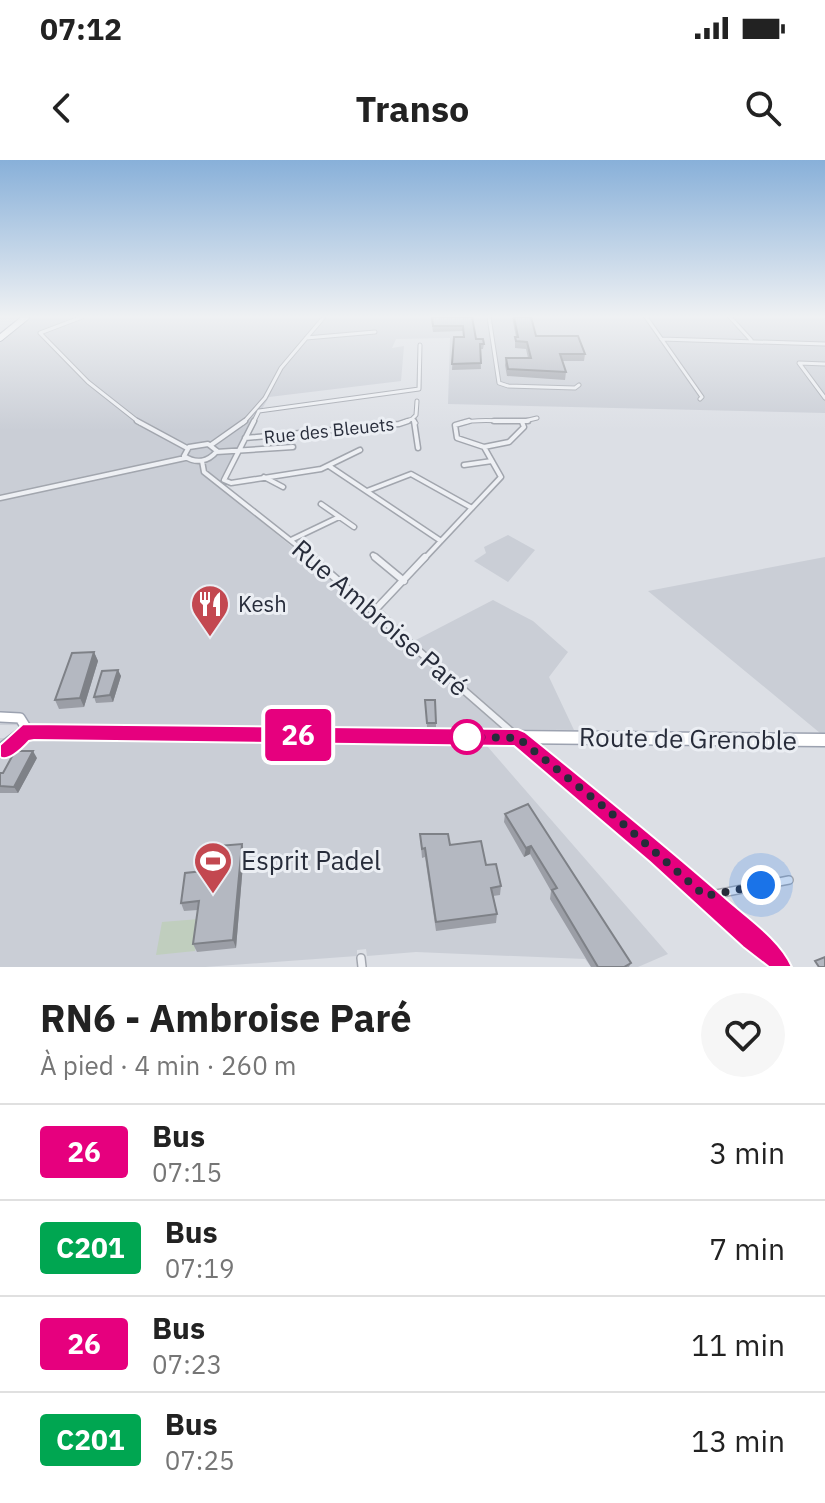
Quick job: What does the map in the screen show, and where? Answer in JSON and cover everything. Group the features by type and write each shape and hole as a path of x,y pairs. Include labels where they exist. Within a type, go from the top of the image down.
{"main road":[{"path":"0,717 20,718 25,726 15,743 0,751"},
{"name":"Route de Grenoble","path":"23,733 825,740"}],"street":[{"path":"63,355 151,431 187,448 211,445 245,421 265,398 292,355"},
{"path":"360,450 329,466 231,483 224,480 261,410 419,389 420,355"},
{"path":"495,355 499,383 508,386 575,388 579,385"},
{"path":"672,355 702,397 700,399"},
{"path":"825,364 799,363 825,398"},
{"name":"Rue des Bleuets","path":"245,438 399,424 416,415 417,401"},
{"path":"522,422 524,427 509,442 484,447 457,438 455,425 465,421 522,422 537,418"},
{"path":"351,419 354,428"},
{"name":"Rue des Bleuets","path":"412,419 416,422 418,448"},
{"path":"298,425 300,434"},
{"path":"211,445 216,452"},
{"path":"0,498 185,458 202,461 216,452 293,447"},
{"path":"376,609 501,477 484,447"},
{"path":"185,458 183,454 187,448"},
{"name":"Rue Ambroise Paré","path":"202,461 204,472 376,609 448,678 604,807 705,896 778,967"},
{"path":"464,465 492,461"},
{"path":"329,466 441,541"},
{"path":"367,491 411,474 472,508"},
{"path":"264,477 283,487"},
{"path":"321,504 354,527"},
{"path":"291,540 339,517"},
{"path":"373,555 404,581"},
{"path":"705,896 789,880"}],"shaded area":[{"path":"0,355 403,355 401,381 269,397 217,485 369,610 383,610 414,641 493,600 533,621 568,652 549,677 574,730 0,725"},
{"path":"449,355 825,355 825,413 448,404"},
{"path":"508,535 535,550 508,582 474,561 486,553 484,547"},
{"path":"825,557 825,734 648,591"},
{"path":"0,738 487,746 668,954 638,967 591,967 585,959 416,952 367,956 366,949 357,950 357,956 205,967 0,967"}],"green space":[{"path":"199,919 195,951 156,955 162,922"}],"building":[{"path":"453,355 481,355 481,363 452,364"},
{"path":"530,355 560,355 566,372 508,369 506,358 531,358"},
{"path":"94,652 80,698 55,700 72,653"},
{"path":"118,670 110,695 94,697 102,671"},
{"path":"425,700 435,700 436,723 427,723"},
{"path":"15,751 33,751 14,787 0,786 0,773 3,773"},
{"path":"528,804 631,963 624,967 598,967 552,890 557,888 531,846 526,848 505,814"},
{"path":"420,834 448,834 450,845 481,841 486,865 496,864 501,886 491,888 497,914 436,922 425,848 422,849"},
{"name":"Esprit Padel","path":"242,844 233,940 193,944 199,901 181,903 185,873 203,871 206,847"},
{"path":"825,957 825,967 819,967 815,961"}],"bus line":[{"name":"26","path":"0,751 15,743 23,733 34,732 518,738 658,854 752,938 778,967"}],"place":[{"name":"Kesh","path":"210,638"},
{"name":"Esprit Padel","path":"213,895"}],"route":[{"path":"467,737 518,738 604,807 705,896 761,885"}]}
